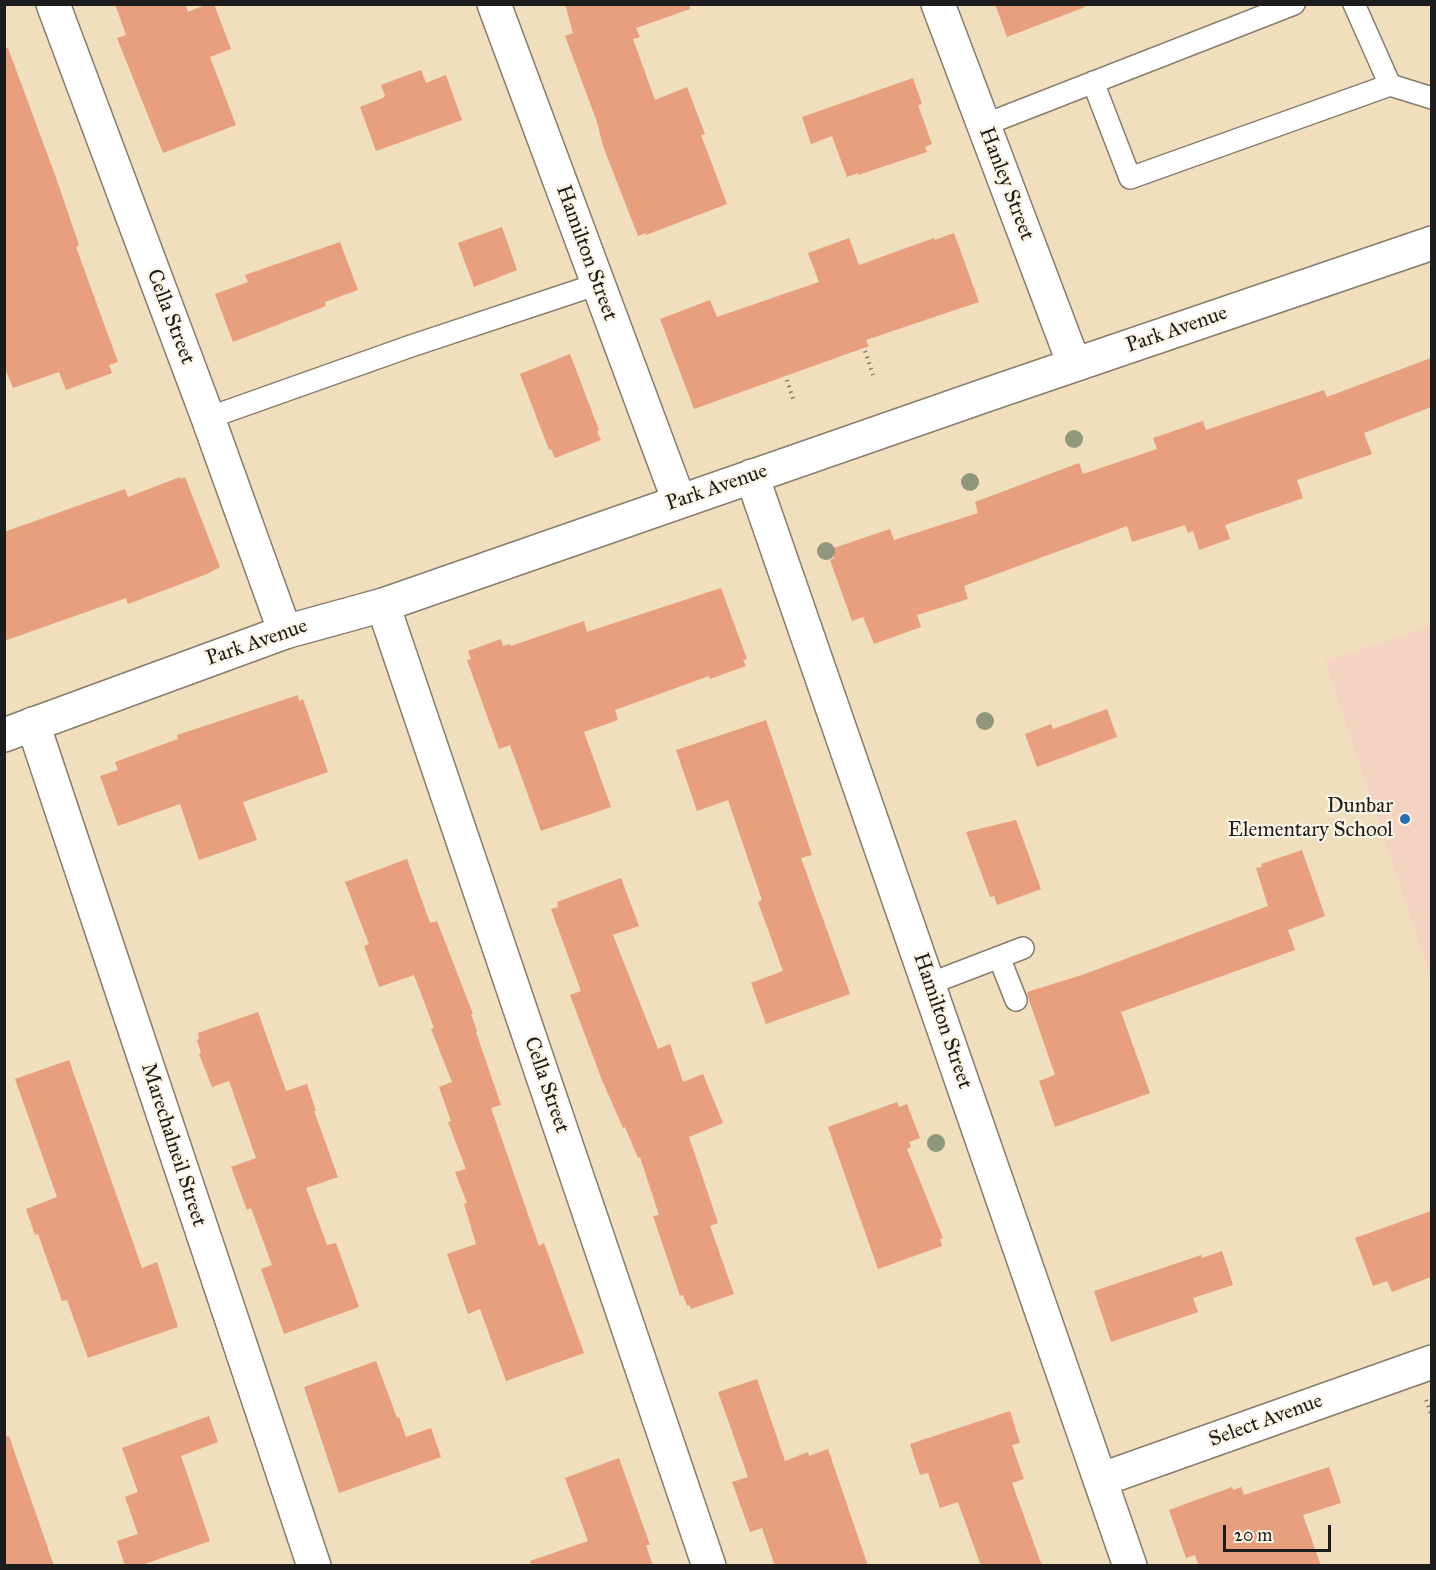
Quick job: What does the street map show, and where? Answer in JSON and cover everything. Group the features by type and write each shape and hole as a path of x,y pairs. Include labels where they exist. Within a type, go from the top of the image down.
{"street":[{"name":"Cella Street","path":"52,4 208,418 285,632"},
{"name":"Hamilton Street","path":"494,4 679,501"},
{"name":"Hanley Street","path":"938,4 1074,364"},
{"name":"Park Avenue","path":"19,729 285,632 383,605 1074,364 1431,243"},
{"name":"Hamilton Street","path":"752,476 1130,1566"},
{"name":"Cella Street","path":"383,605 709,1566"},
{"name":"Marechalneil Street","path":"19,729 314,1566"},
{"name":"Select Avenue","path":"1100,1480 1431,1362"}],"lane":[{"path":"984,125 1294,4"},
{"path":"1354,4 1390,85"},
{"path":"1093,82 1130,177 1390,85 1431,98"},
{"path":"208,418 411,346 598,284"},
{"path":"929,984 1023,948"},
{"path":"999,957 1016,1000"}],"path":[{"path":"865,351 873,375"},
{"path":"787,380 794,402"}],"shaded area":[{"name":"Dunbar Elementary School","path":"1432,626 1431,978 1325,661"}],"building":[{"path":"115,4 185,4 188,12 207,4 214,4 231,49 210,57 236,125 163,153 117,38 126,35"},
{"path":"565,4 690,4 690,9 636,28 640,37 633,39 655,100 687,87 705,134 701,135 727,204 638,236 603,146 597,122 565,36 573,33"},
{"path":"995,4 1084,4 1085,7 1007,37"},
{"path":"4,48 8,48 55,175 79,245 76,247 118,362 109,365 112,373 66,390 59,372 13,388 4,366"},
{"path":"421,70 426,83 446,75 462,120 376,151 360,107 385,96 381,85"},
{"path":"913,78 922,104 918,105 932,144 925,147 927,152 847,177 832,136 811,144 802,117"},
{"path":"502,227 517,270 474,287 458,243"},
{"path":"954,233 979,302 866,340 869,346 694,409 660,319 710,300 717,317 819,282 808,253 849,238 859,265"},
{"path":"340,242 358,290 325,302 326,306 233,342 215,294 248,282 245,275"},
{"path":"570,354 601,440 555,458 551,449 549,450 520,374"},
{"path":"1431,358 1431,407 1364,433 1372,454 1297,480 1303,498 1225,525 1230,539 1199,550 1193,531 1188,533 1185,525 1132,542 1127,526 964,586 968,599 917,615 921,627 874,644 863,617 852,621 830,560 834,558 831,549 890,529 894,540 978,513 975,502 1079,463 1083,474 1157,449 1153,438 1203,421 1206,430 1324,390 1327,397"},
{"path":"180,477 181,479 185,477 220,567 128,604 126,598 4,641 4,532 125,489 128,497"},
{"path":"721,588 747,659 743,660 746,666 710,679 709,676 615,710 618,720 584,732 611,807 541,831 510,745 499,749 467,660 471,659 468,651 501,639 503,646 510,644 511,646 584,621 587,632"},
{"path":"298,695 299,701 303,699 328,772 243,802 257,840 199,860 180,804 118,826 100,776 118,770 115,762 178,739 177,735"},
{"path":"1107,709 1117,737 1037,767 1025,734 1051,724 1053,729"},
{"path":"766,720 812,855 801,858 850,994 766,1024 751,983 783,971 758,902 762,900 728,800 697,811 676,750"},
{"path":"1016,820 1041,889 997,905 994,896 990,897 966,832"},
{"path":"1302,850 1325,916 1288,930 1295,950 1121,1012 1150,1093 1055,1127 1039,1081 1055,1075 1027,992 1082,975 1268,906 1256,868 1262,867 1261,864"},
{"path":"407,859 430,923 437,921 473,1014 471,1014 476,1032 501,1105 491,1108 539,1246 544,1243 584,1353 506,1381 480,1309 468,1314 447,1254 476,1244 464,1204 467,1203 455,1172 466,1169 448,1122 451,1121 439,1087 452,1082 431,1029 434,1028 414,975 379,987 364,946 369,944 345,882"},
{"path":"621,878 639,926 613,935 658,1049 670,1044 683,1082 703,1074 723,1123 689,1137 718,1223 710,1226 734,1294 691,1309 689,1305 687,1306 683,1295 680,1296 653,1216 659,1215 640,1157 638,1158 625,1127 623,1128 602,1080 570,995 581,991 551,909 558,907 557,902"},
{"path":"258,1012 286,1091 307,1084 316,1111 314,1111 338,1177 306,1188 327,1245 336,1243 359,1307 284,1334 261,1269 272,1265 251,1208 247,1210 231,1167 256,1158 229,1081 212,1087 199,1054 201,1053 197,1040 199,1039 198,1033"},
{"path":"69,1060 142,1268 157,1262 178,1327 88,1358 67,1300 62,1301 38,1234 35,1235 26,1209 57,1197 15,1079"},
{"path":"897,1102 899,1107 907,1104 920,1138 909,1142 911,1147 907,1149 943,1238 940,1239 942,1246 878,1269 828,1127"},
{"path":"1431,1211 1431,1277 1392,1292 1387,1281 1373,1286 1355,1238"},
{"path":"1222,1251 1233,1285 1193,1298 1198,1312 1111,1342 1094,1291 1201,1255 1202,1258"},
{"path":"376,1361 406,1437 431,1428 441,1457 339,1493 304,1387"},
{"path":"757,1379 785,1461 808,1452 809,1456 828,1449 868,1566 775,1566 762,1528 750,1532 732,1482 748,1477 718,1392"},
{"path":"1010,1411 1020,1443 1012,1445 1024,1479 1012,1483 1042,1566 981,1566 958,1502 940,1508 928,1473 920,1475 910,1444"},
{"path":"209,1416 218,1442 181,1456 210,1541 139,1566 125,1566 117,1541 138,1534 125,1497 138,1492 122,1448"},
{"path":"9,1436 54,1566 4,1566 4,1437"},
{"path":"619,1458 650,1545 646,1545 653,1566 531,1566 530,1561 588,1541 565,1478"},
{"path":"1329,1467 1341,1503 1303,1515 1321,1566 1199,1566 1195,1555 1186,1558 1169,1510 1232,1487 1233,1490 1241,1487 1244,1495"}],"place":[{"name":"Dunbar Elementary School","path":"1405,819"}]}
